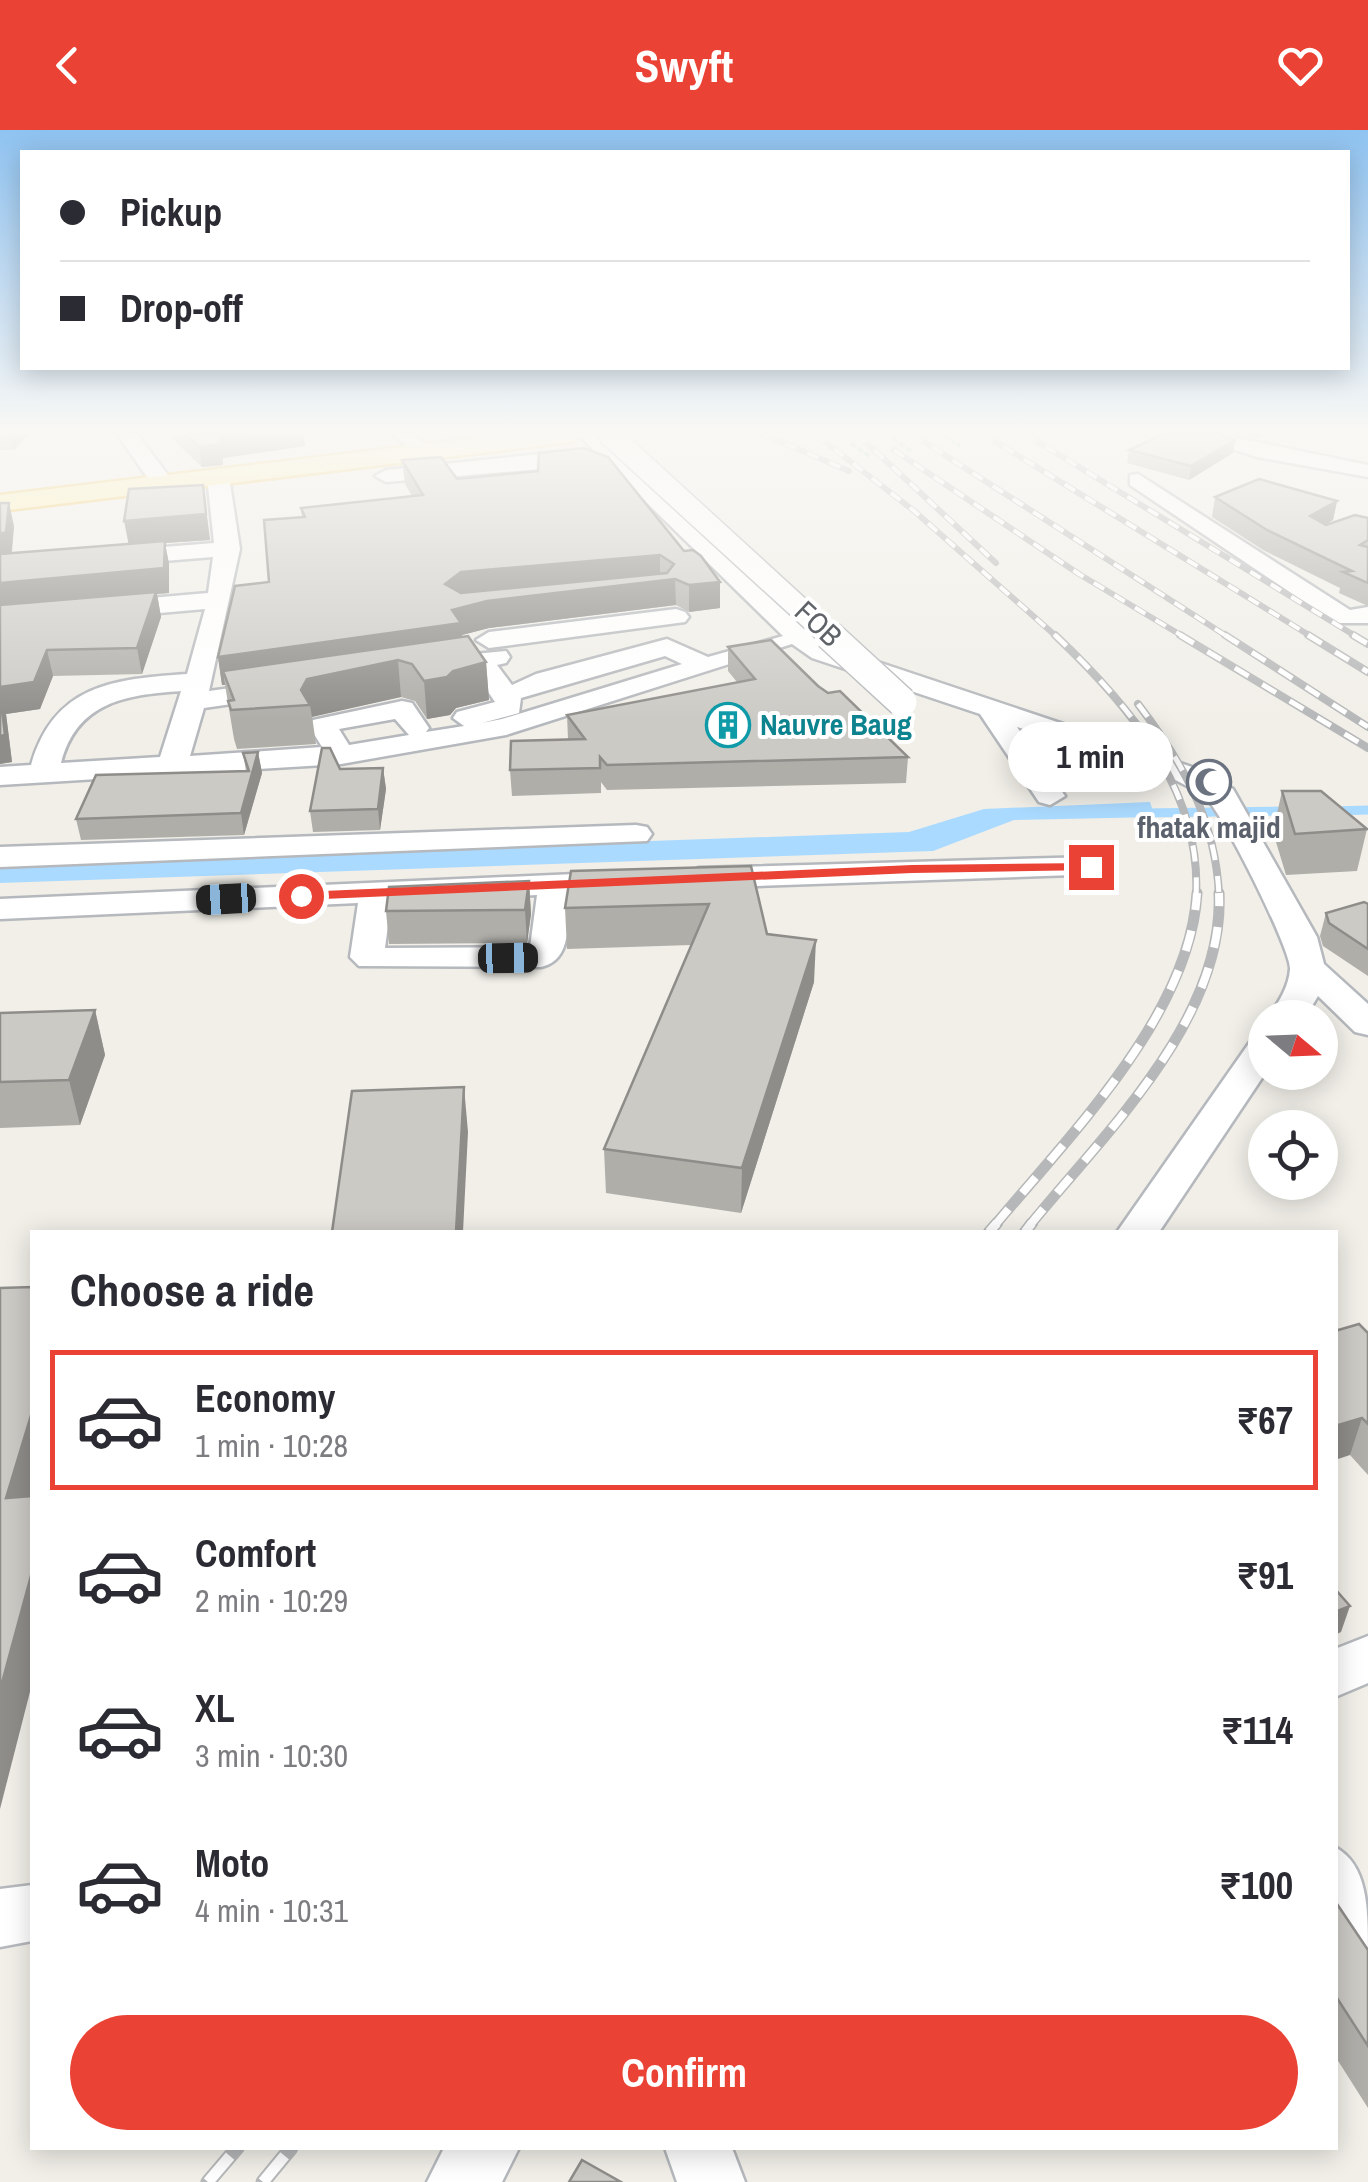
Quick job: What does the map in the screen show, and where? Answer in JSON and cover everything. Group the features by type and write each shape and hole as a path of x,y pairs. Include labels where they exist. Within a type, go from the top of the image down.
{"street":[{"path":"172,768 217,600 228,548 227,530"},
{"path":"687,530 799,638 821,652 1178,771 1234,816 1300,937 1308,968 1299,1000"},
{"name":"FOB","path":"713,530 902,702"},
{"path":"1213,530 1346,618 1368,615"},
{"path":"95,560 228,548"},
{"path":"0,619 217,600"},
{"path":"402,671 484,644 676,618"},
{"path":"0,776 172,768 506,727 799,638"},
{"path":"484,644 522,690 553,713"},
{"path":"337,748 326,724 406,710 415,728 508,706 510,701 484,644"},
{"path":"522,690 667,647 706,666"},
{"path":"43,774 51,740 88,700 125,687 192,692 306,685"},
{"path":"993,712 1050,796"},
{"path":"0,857 636,834"},
{"path":"0,909 374,904 554,896 664,880 1091,867"},
{"path":"374,904 367,957 370,960 542,957 548,951 554,896"},
{"path":"1308,968 1368,1024"},
{"path":"1139,1230 1248,1072"},
{"path":"1338,1673 1368,1658"},
{"path":"1338,1878 1368,1923"},
{"path":"0,1918 30,1913"},
{"path":"461,2182 484,2150"},
{"path":"700,2150 711,2182"}],"path":[{"path":"1234,816 1279,828"}],"water":[{"path":"1150,802 1155,817 1014,820 933,851 0,883 0,864 909,832 984,809"}],"building":[{"path":"265,530 667,530 684,551 693,550 701,556 720,582 689,585 675,579 487,601 452,610 461,623 218,657 235,586 269,582","holes":["660,555 674,564 667,573 461,593 445,584 461,572"]},
{"path":"1267,530 1368,530 1368,540 1360,545 1368,547 1368,583 1343,572 1352,571"},
{"path":"165,541 164,568 0,583 0,554"},
{"path":"156,592 137,648 47,650 34,682 0,687 0,605"},
{"path":"468,636 486,662 453,671 447,677 424,681 412,664 398,660 307,679 301,690 310,705 231,710 228,701 234,700 223,671"},
{"path":"771,640 818,686 828,693 840,691 908,757 607,765 600,757 600,768 510,770 511,741 585,739 567,715 755,679 728,647"},
{"path":"0,692 5,735 0,736"},
{"path":"322,748 330,748 340,769 383,768 378,809 310,811"},
{"path":"258,752 241,813 76,819 96,775 249,771 243,753"},
{"path":"1282,791 1321,791 1367,829 1295,834"},
{"path":"751,866 767,934 816,940 742,1168 604,1149 709,904 565,908 571,871"},
{"path":"529,881 525,910 386,911 389,887"},
{"path":"1368,904 1368,949 1329,923 1326,913"},
{"path":"95,1010 69,1080 0,1082 0,1013"},
{"path":"464,1087 456,1230 332,1230 352,1091"},
{"path":"30,1287 30,1419 6,1498 30,1496 30,1579 0,1690 0,1288"},
{"path":"1359,1324 1368,1333 1368,1424 1362,1418 1338,1425 1338,1330"},
{"path":"1338,1592 1350,1606 1338,1611"},
{"path":"1338,1905 1368,1950 1368,2046 1338,2000"},
{"path":"582,2160 621,2182 569,2182"}],"waterway":[{"path":"1332,811 1368,810"},
{"path":"1142,813 1289,811"}],"railway":[{"path":"935,530 1057,637"},
{"path":"960,530 996,563"},
{"path":"1013,530 1184,637"},
{"path":"1061,530 1228,637"},
{"path":"1138,530 1312,637"},
{"path":"1182,530 1357,637"},
{"path":"1055,635 1133,719 1173,784 1187,820 1195,857 1196,896"},
{"path":"1180,635 1368,748"},
{"path":"1225,635 1368,727"},
{"path":"1308,635 1368,672"},
{"path":"1353,635 1368,644"},
{"path":"1138,704 1183,771 1204,817 1217,868 1219,895"},
{"path":"995,1225 1090,1113 1150,1028 1173,984 1189,939 1197,893"},
{"path":"1030,1225 1124,1113 1181,1029 1202,985 1216,940 1219,895"},
{"path":"991,1230 997,1223"},
{"path":"1027,1230 1032,1223"},
{"path":"208,2182 235,2150"},
{"path":"263,2182 289,2150"}],"place":[{"name":"Nauvre Baug","path":"728,725"},
{"name":"fhatak majid","path":"1209,782"}],"route":[{"path":"301,896 912,869 1091,867"}]}
